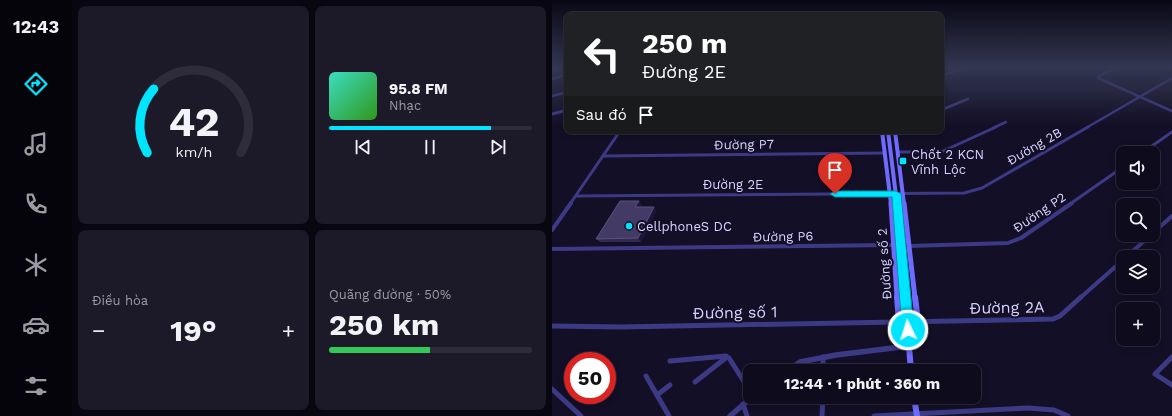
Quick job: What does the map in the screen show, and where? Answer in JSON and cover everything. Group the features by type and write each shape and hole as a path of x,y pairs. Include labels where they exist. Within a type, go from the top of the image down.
{"main road":[{"name":"Đường số 2","path":"882,134 890,193 899,322"},
{"name":"Đường số 2","path":"888,134 896,194 911,364"},
{"name":"Đường số 2","path":"895,134 918,322"},
{"path":"899,322 908,330 918,322"},
{"path":"915,404 916,415"}],"street":[{"path":"1117,86 1172,111"},
{"name":"Đường 2B","path":"896,194 964,193 977,190 1158,86"},
{"path":"552,96 564,93"},
{"path":"944,109 968,99"},
{"path":"552,114 564,111"},
{"path":"898,152 941,152 1006,122"},
{"path":"1152,146 1172,132"},
{"path":"552,230 618,134"},
{"name":"Đường P7","path":"603,156 885,153"},
{"name":"Đường P2","path":"909,246 1008,243 1021,238 1116,172"},
{"name":"Đường 2E","path":"576,196 896,194"},
{"path":"1160,227 1172,216"},
{"path":"1134,250 1143,242"},
{"name":"Đường P6","path":"552,249 894,245"},
{"name":"Đường 2A","path":"918,322 1053,319 1060,316 1116,266"},
{"name":"Đường số 1","path":"552,326 621,327 918,322"},
{"path":"797,364 800,362 824,358 909,346"},
{"path":"670,361 705,357 727,357"},
{"path":"695,382 727,357"},
{"path":"727,357 743,381"},
{"path":"1172,357 1155,374 1172,385"},
{"path":"824,358 824,364"},
{"path":"646,376 669,416"},
{"path":"657,395 670,385"},
{"path":"552,390 582,416"},
{"path":"730,416 743,404 747,416"},
{"path":"822,416 823,404"},
{"path":"874,416 906,413 916,415 1028,408 1048,409 1064,413 1068,416"}],"building":[{"name":"CellphoneS DC","path":"620,201 639,201 635,207 654,207 638,238 596,239"}],"place":[{"name":"Chốt 2 KCN Vĩnh Lộc","path":"903,161"},
{"name":"CellphoneS DC","path":"629,226"}],"route":[{"path":"835,194 896,194 908,330"}]}
